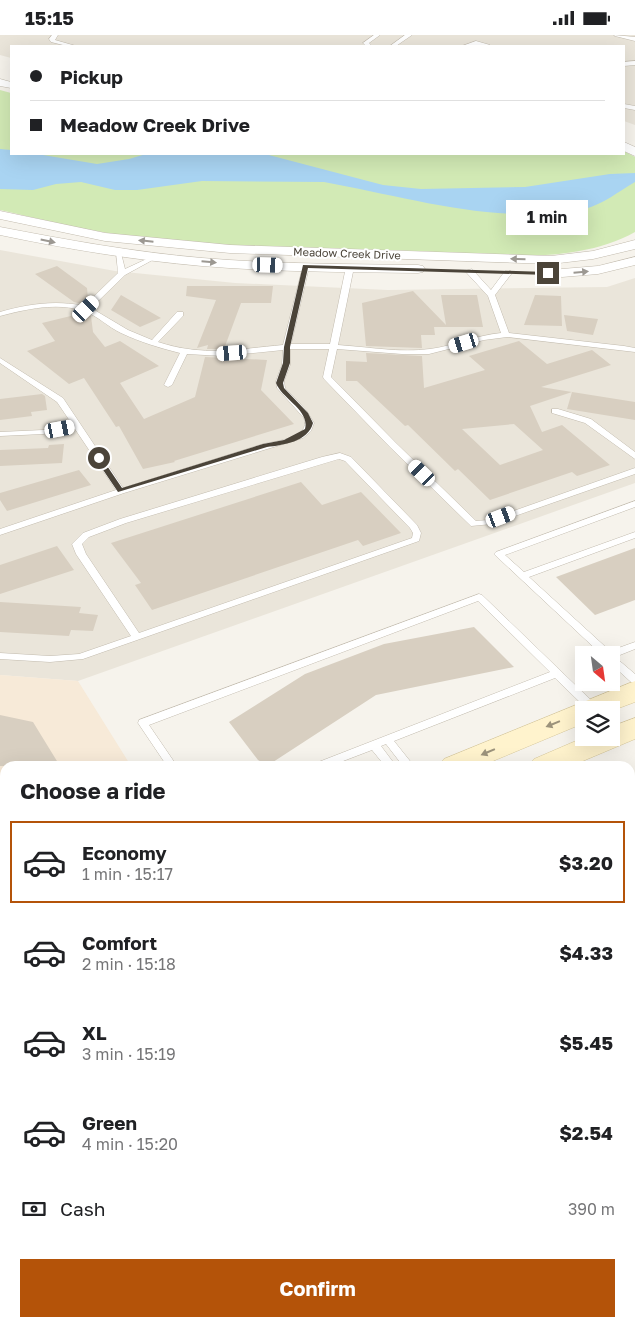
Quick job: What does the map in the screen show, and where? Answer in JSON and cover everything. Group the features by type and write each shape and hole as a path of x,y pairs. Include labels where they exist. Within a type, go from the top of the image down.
{"main road":[{"path":"610,701 635,691"},
{"path":"466,761 575,715"},
{"path":"556,761 635,728"}],"street":[{"name":"Meadow Creek Drive","path":"0,215 105,237 230,249 550,260 583,258 635,244"},
{"name":"Meadow Creek Drive","path":"0,231 118,253 231,264 508,273 581,272 635,261"}],"lane":[{"path":"55,35 52,39 53,41 69,45"},
{"path":"368,45 366,43 377,35"},
{"path":"394,45 409,35"},
{"path":"617,35 635,39"},
{"path":"469,45 476,43 484,45"},
{"path":"118,253 122,273"},
{"path":"86,309 122,273 155,257"},
{"path":"0,532 266,445 285,442 299,436 308,429 310,423 306,414 281,389 279,383 286,363 287,347 306,267"},
{"path":"350,267 326,377 474,524 489,522 635,471"},
{"path":"469,271 491,295 506,335"},
{"path":"491,295 508,273"},
{"path":"0,314 13,310 43,306 86,309 112,322 123,331 154,342 185,351 218,354 246,353 287,347 334,346 419,352 436,351 476,339 506,335 635,350"},
{"path":"154,342 180,314"},
{"path":"168,385 185,351"},
{"path":"0,360 60,401 121,491"},
{"path":"556,411 588,421 635,456"},
{"path":"0,434 43,432 76,426"},
{"path":"0,656 50,659 80,657 408,543 416,539 417,533 414,527 348,459 340,456 123,521 86,535 77,544 80,554 137,637"},
{"path":"599,646 499,554 635,504"},
{"path":"523,576 635,535"},
{"path":"169,761 143,723 479,597 557,673 580,701"},
{"path":"620,652 635,645"},
{"path":"620,666 635,680"},
{"path":"333,761 557,673"},
{"path":"387,739 405,761"},
{"path":"373,745 387,761"}],"shaded area":[{"path":"0,35 635,35 635,125 625,121 625,45 10,45 10,58 0,55"},
{"path":"0,250 115,271 235,283 388,290 607,287 635,278 635,483 78,681 0,675"},
{"path":"0,675 78,681 128,761 0,761"}],"green space":[{"path":"0,90 10,93 10,155 625,155 625,152 635,157 635,232 610,243 584,250 556,254 499,256 416,251 261,247 184,242 107,233 0,210"}],"water":[{"path":"0,149 10,150 10,155 43,155 97,164 143,155 269,155 383,185 421,189 525,187 610,174 635,173 635,182 592,207 564,213 543,214 515,214 460,209 324,182 202,181 137,190 115,190 81,182 56,184 33,190 0,189"}],"building":[{"path":"57,266 87,288 88,299 83,304 74,302 35,274"},
{"path":"187,286 273,286 271,303 241,303 224,349 207,349 208,345 197,348 216,300 186,296"},
{"path":"413,291 446,325 441,295 477,295 483,327 434,327 435,335 421,335 422,348 366,346 362,303"},
{"path":"121,295 161,318 140,327 111,310"},
{"path":"535,295 561,296 562,326 524,325"},
{"path":"83,313 91,316 93,332 105,347 120,341 159,366 120,383 144,419 195,397 205,357 267,360 261,390 294,424 175,462 143,469 119,426 116,427 84,378 69,384 27,351 55,341 42,323"},
{"path":"564,315 598,319 593,335 567,331"},
{"path":"519,341 547,364 592,350 611,365 541,387 572,392 530,406 542,432 562,425 610,465 577,476 572,472 490,500 458,469 455,471 408,425 405,426 357,381 346,381 346,361 367,362 366,353 422,356 424,388 485,370 469,356","holes":["514,424 543,450 500,465 462,429"]},
{"path":"572,392 635,402 635,420 567,409"},
{"path":"42,394 45,396 47,410 31,412 32,416 0,420 0,399"},
{"path":"64,444 62,463 0,466 0,450 48,448 49,445"},
{"path":"79,470 91,485 7,511 0,500 0,493"},
{"path":"301,482 322,505 361,492 401,533 363,546 358,540 152,610 135,585 141,583 111,543"},
{"path":"57,546 74,570 0,594 0,565"},
{"path":"635,548 635,600 595,615 556,577"},
{"path":"0,602 81,607 79,613 98,615 93,631 71,630 69,636 0,632"},
{"path":"474,627 514,667 376,695 275,761 258,760 229,722 305,674 384,644"},
{"path":"0,715 33,722 57,761 0,761"}],"route":[{"path":"99,458 121,491 266,445 285,442 299,436 308,429 310,423 306,414 281,389 279,383 284,372 287,347 306,267 548,273"}]}
